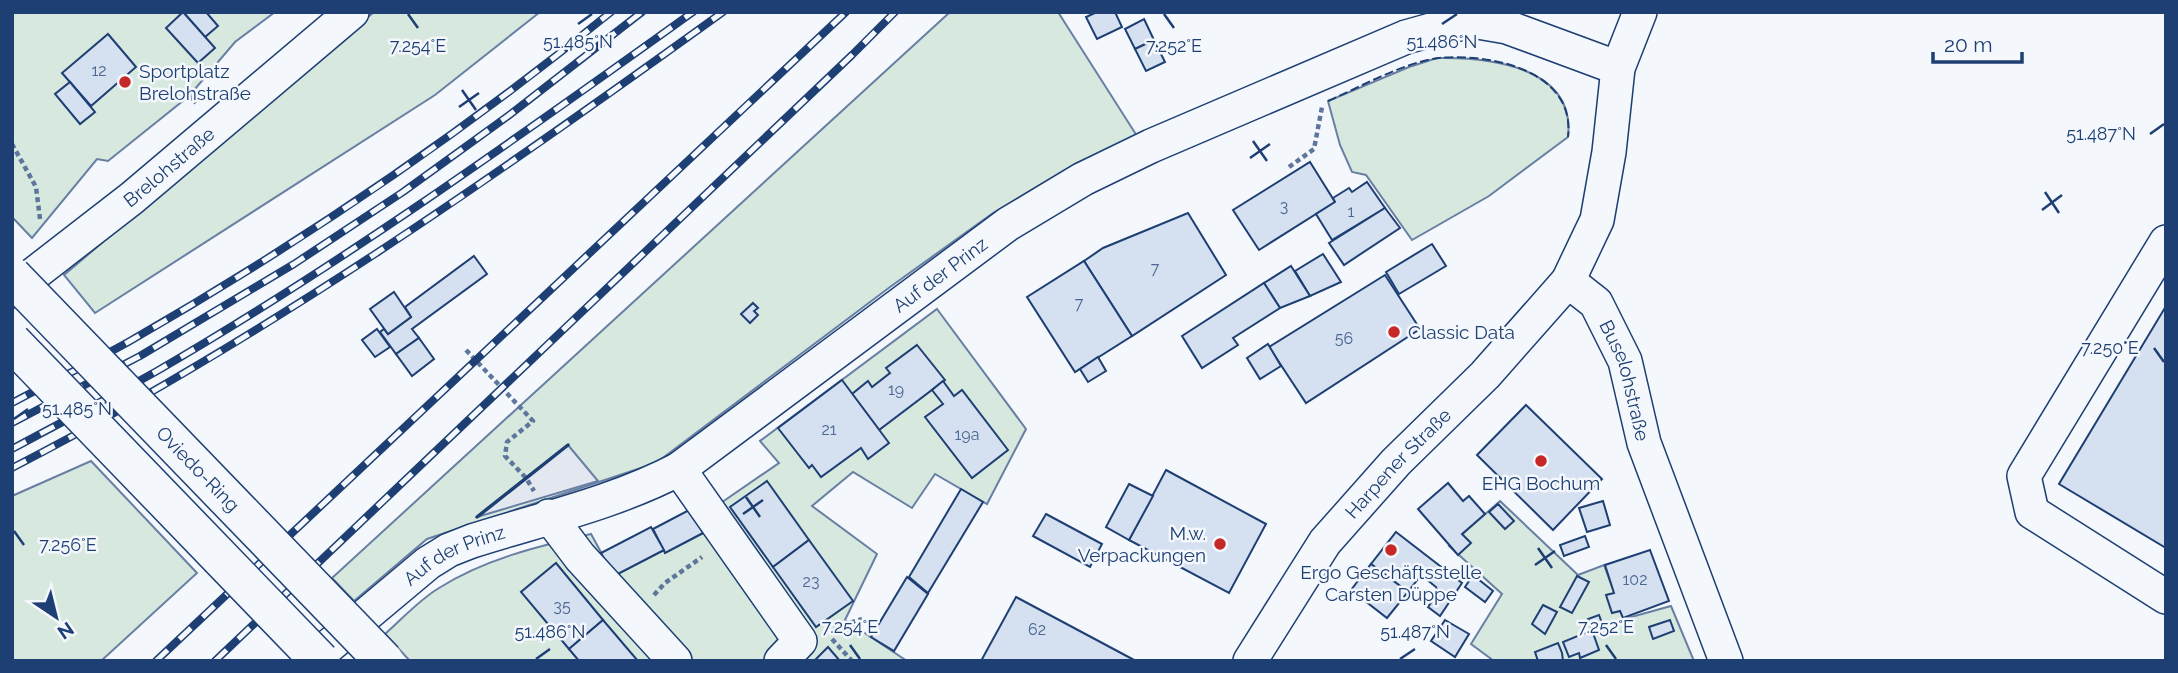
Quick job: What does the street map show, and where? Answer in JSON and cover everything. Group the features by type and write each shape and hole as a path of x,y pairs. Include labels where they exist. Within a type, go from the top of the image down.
{"highway":[{"name":"Oviedo-Ring","path":"12,275 384,661"},
{"path":"12,342 320,661"}],"street":[{"name":"Brelohstraße","path":"12,291 132,198 352,12"},
{"path":"1568,281 1597,220 1609,152 1618,68 1640,12"},
{"name":"Auf der Prinz","path":"310,661 428,563 449,550 651,484 679,469 1008,224 1083,179 1140,151 1406,37 1478,17 1618,68"},
{"path":"2166,242 2024,476 2032,512 2166,597"},
{"name":"Harpener Straße","path":"1250,661 1325,542 1396,462 1509,350 1568,281"},
{"name":"Buselohstraße","path":"1568,281 1596,303 1625,361 1644,443 1726,661"},
{"path":"679,469 800,641 781,661"},
{"path":"549,516 580,557 675,661"}],"path":[{"path":"1289,167 1314,149 1322,107 1311,77"},
{"path":"12,144 36,187 40,219"},
{"path":"466,350 533,421 507,442 505,456 526,478"},
{"path":"635,617 665,583 729,539"},
{"path":"824,631 852,661"}],"shaded area":[{"path":"12,12 275,12 235,42 189,96 108,161 97,159 32,238 12,217"},
{"path":"374,12 540,12 435,95 95,313 64,275"},
{"path":"950,12 1058,12 1137,136 1075,164 993,213 656,463 427,539 354,601 332,578"},
{"path":"1437,58 1503,64 1525,70 1544,81 1558,95 1567,113 1568,137 1489,196 1412,240 1366,175 1352,172 1340,145 1328,101"},
{"path":"937,309 1026,429 987,504 935,474 912,508 853,472 812,506 877,554 845,620 907,661 410,661 385,634 439,588 494,561 591,534 614,576 711,529 715,507 779,463 760,441"},
{"path":"568,445 598,481 477,517"},
{"path":"91,461 197,573 101,661 12,661 12,496"},
{"path":"1500,501 1578,575 1604,565 1624,619 1671,606 1694,661 1494,661 1471,644 1502,594 1449,546"}],"building":[{"path":"183,12 206,12 218,26 205,37"},
{"path":"183,12 215,48 198,63 166,28"},
{"path":"1097,12 1115,12 1122,27 1097,39 1086,17"},
{"path":"1144,19 1154,40 1135,49 1125,29"},
{"path":"108,34 136,67 91,106 62,73"},
{"path":"1154,40 1165,62 1146,71 1135,49"},
{"path":"70,82 95,112 80,124 55,94"},
{"path":"1310,162 1335,202 1259,250 1233,210"},
{"path":"1367,182 1385,208 1332,240 1316,214 1335,202 1333,198 1349,188 1352,192"},
{"path":"1385,208 1400,228 1344,265 1329,243"},
{"path":"1188,213 1226,275 1132,336 1084,261 1103,248"},
{"path":"1432,244 1446,266 1399,294 1386,272"},
{"path":"1323,254 1341,282 1310,296 1295,271"},
{"path":"474,256 487,274 412,329 419,338 396,354 380,332 384,329 388,334 411,317 405,307"},
{"path":"1084,261 1132,336 1075,372 1027,297"},
{"path":"1291,266 1310,296 1280,308 1264,283"},
{"path":"1385,275 1420,329 1306,403 1269,347"},
{"path":"1264,283 1280,308 1233,338 1238,345 1202,368 1182,336"},
{"path":"394,292 411,317 388,334 370,309"},
{"path":"753,303 758,308 754,311 758,315 750,323 741,314"},
{"path":"2166,306 2166,548 2059,484"},
{"path":"377,329 390,347 375,357 362,340"},
{"path":"419,338 434,359 412,376 396,354"},
{"path":"1268,344 1281,366 1260,379 1247,358"},
{"path":"917,345 945,380 879,430 852,394 868,381 872,387 890,373 886,368"},
{"path":"1098,357 1106,371 1088,382 1080,369"},
{"path":"842,380 889,443 868,459 861,448 821,477 812,465 809,468 778,428"},
{"path":"943,381 954,396 962,390 1008,450 972,478 925,417 943,404 932,390"},
{"path":"1526,405 1602,479 1553,530 1477,455"},
{"path":"1166,470 1266,524 1229,593 1129,540"},
{"path":"767,481 809,540 773,567 730,507"},
{"path":"1448,483 1463,501 1469,496 1485,514 1462,534 1471,543 1458,555 1418,509"},
{"path":"1129,484 1153,496 1129,540 1106,527"},
{"path":"961,489 983,502 928,593 909,577"},
{"path":"1603,501 1610,525 1587,532 1579,508"},
{"path":"1498,504 1514,521 1505,529 1489,512"},
{"path":"691,509 703,533 665,553 653,529"},
{"path":"1046,514 1102,544 1090,567 1033,536"},
{"path":"651,527 664,550 614,576 601,553"},
{"path":"1396,532 1462,583 1440,616 1428,607 1438,593 1436,587 1421,575 1408,592 1371,564"},
{"path":"1585,536 1589,547 1564,556 1560,545"},
{"path":"809,540 853,601 816,627 773,567"},
{"path":"1650,550 1669,601 1623,618 1620,611 1612,613 1606,595 1614,593 1605,565"},
{"path":"556,563 603,620 569,649 521,592"},
{"path":"1371,564 1408,592 1387,618 1351,590"},
{"path":"1473,575 1493,591 1485,602 1465,587"},
{"path":"1577,576 1589,582 1572,613 1560,607"},
{"path":"907,577 928,594 894,651 871,637"},
{"path":"1016,597 1136,661 981,661"},
{"path":"1543,605 1557,612 1545,634 1532,624"},
{"path":"1599,615 1603,626 1592,630 1588,619"},
{"path":"603,620 638,661 579,661 569,649"},
{"path":"1445,620 1469,634 1455,657 1431,641"},
{"path":"1670,620 1674,631 1653,639 1649,627"},
{"path":"1592,630 1599,650 1580,658 1579,653 1569,657 1563,642"},
{"path":"1558,643 1563,661 1538,661 1535,652"},
{"path":"828,647 840,661 814,661"}],"railway":[{"path":"12,403 130,341 317,227 496,102 611,12"},
{"path":"12,423 140,356 294,264 403,192 508,116 642,12"},
{"path":"12,449 157,371 295,287 496,152 693,12"},
{"path":"12,468 197,366 376,254 551,135 723,12"},
{"path":"156,661 846,12"},
{"path":"215,661 895,12"}],"fence":[{"path":"1328,101 1426,60 1459,57 1481,59 1525,70 1544,81 1558,96 1567,114 1568,137"}],"wall":[{"path":"477,517 568,445"}],"place":[{"name":"Sportplatz Brelohstraße","path":"125,82"},
{"name":"Classic Data","path":"1394,332"},
{"name":"EHG Bochum","path":"1541,461"},
{"name":"M.w. Verpackungen","path":"1220,544"},
{"name":"Ergo Geschäftsstelle Carsten Düppe","path":"1391,550"}]}
